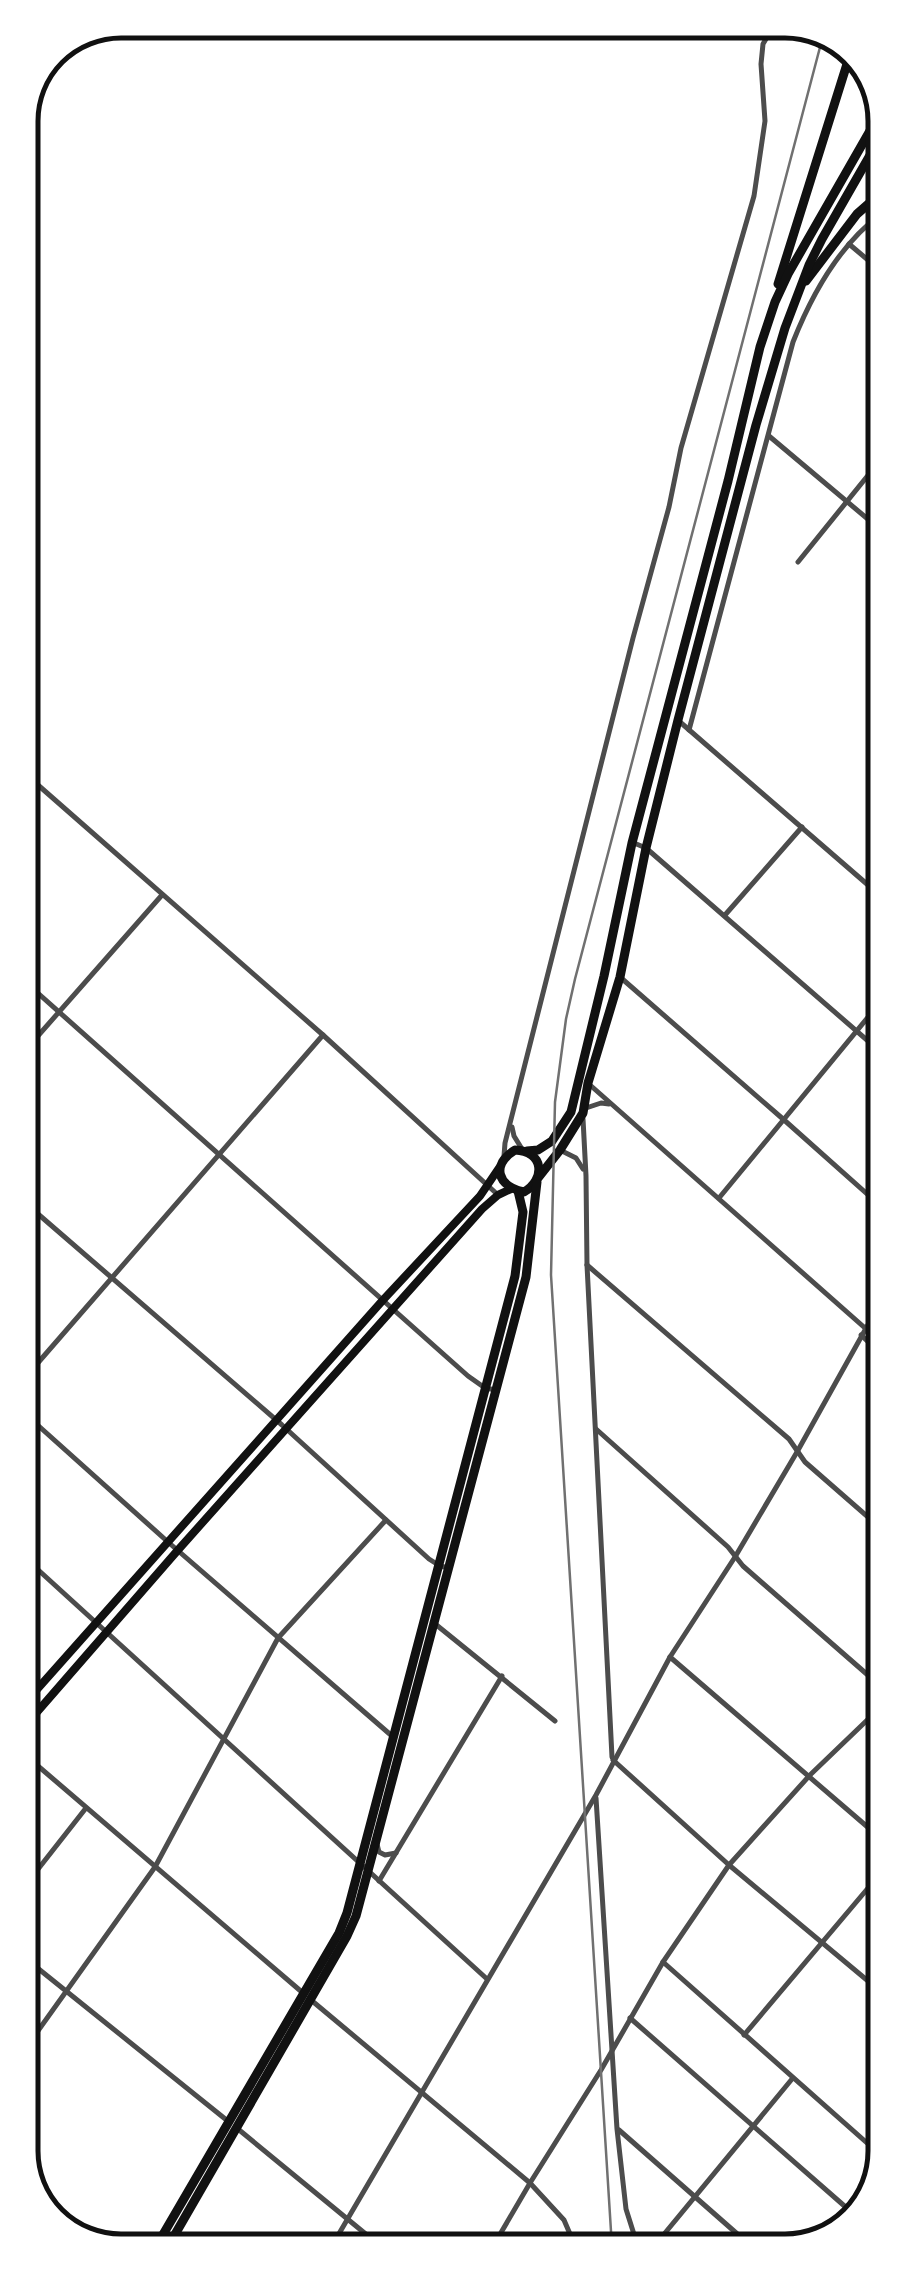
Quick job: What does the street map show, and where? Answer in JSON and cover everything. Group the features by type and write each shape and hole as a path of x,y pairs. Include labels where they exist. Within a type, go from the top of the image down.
{"main road":[{"path":"38,1688 488,1186 503,1161 515,1150 538,1150 552,1141 570,1112 632,843 728,482 769,308 847,65"},
{"path":"760,347 788,274 868,134"},
{"path":"38,1712 482,1209 498,1195 530,1190 583,1111 620,978 646,848 678,720 785,328 822,238 868,158"},
{"path":"799,291 868,204"},
{"path":"165,2233 307,1997 344,1922 365,1867 491,1389 526,1277 537,1161 525,1151"},
{"path":"491,1389 515,1276 523,1212 514,1190 502,1180 503,1161"},
{"path":"365,1867 377,1844 399,1739 434,1623 444,1567"},
{"path":"175,2233 233,2124"}],"street":[{"path":"503,1161 670,507 681,448 754,196 764,122 761,64 766,38"},
{"path":"689,730 793,342 830,268 868,227"},
{"path":"850,244 868,260"},
{"path":"769,436 868,520"},
{"path":"798,562 868,475"},
{"path":"678,720 868,885"},
{"path":"38,785 498,1195"},
{"path":"724,915 802,827"},
{"path":"632,843 646,848 868,1041"},
{"path":"38,1036 162,895"},
{"path":"620,978 868,1195"},
{"path":"38,993 468,1376 491,1389"},
{"path":"718,1198 868,1017"},
{"path":"38,1362 323,1036"},
{"path":"588,1083 866,1328"},
{"path":"612,1104 600,1103 583,1111 612,1760 868,1981"},
{"path":"511,1124 525,1151"},
{"path":"560,1150 576,1158 586,1176"},
{"path":"38,1213 444,1567"},
{"path":"587,1264 789,1439 805,1462 868,1517"},
{"path":"339,2233 596,1795 670,1657 736,1557 868,1324"},
{"path":"861,1335 868,1342"},
{"path":"38,1425 278,1638 399,1739"},
{"path":"596,1429 728,1546 742,1566 868,1675"},
{"path":"38,2032 155,1866 278,1638 386,1520"},
{"path":"38,1570 488,1980"},
{"path":"434,1623 555,1721"},
{"path":"670,1657 868,1827"},
{"path":"379,1881 502,1676"},
{"path":"500,2234 663,1962 729,1864 868,1720"},
{"path":"38,1766 530,2183 564,2220 570,2234"},
{"path":"596,1795 617,2128 626,2208 634,2234"},
{"path":"38,1869 86,1808"},
{"path":"377,1844 379,1852 396,1853"},
{"path":"744,2035 868,1888"},
{"path":"663,1962 868,2144"},
{"path":"38,1969 365,2233"},
{"path":"630,2018 846,2207"},
{"path":"664,2234 792,2079"},
{"path":"617,2128 737,2234"}],"railway":[{"path":"611,2234 551,1275 555,1102 575,979 820,46"}]}
